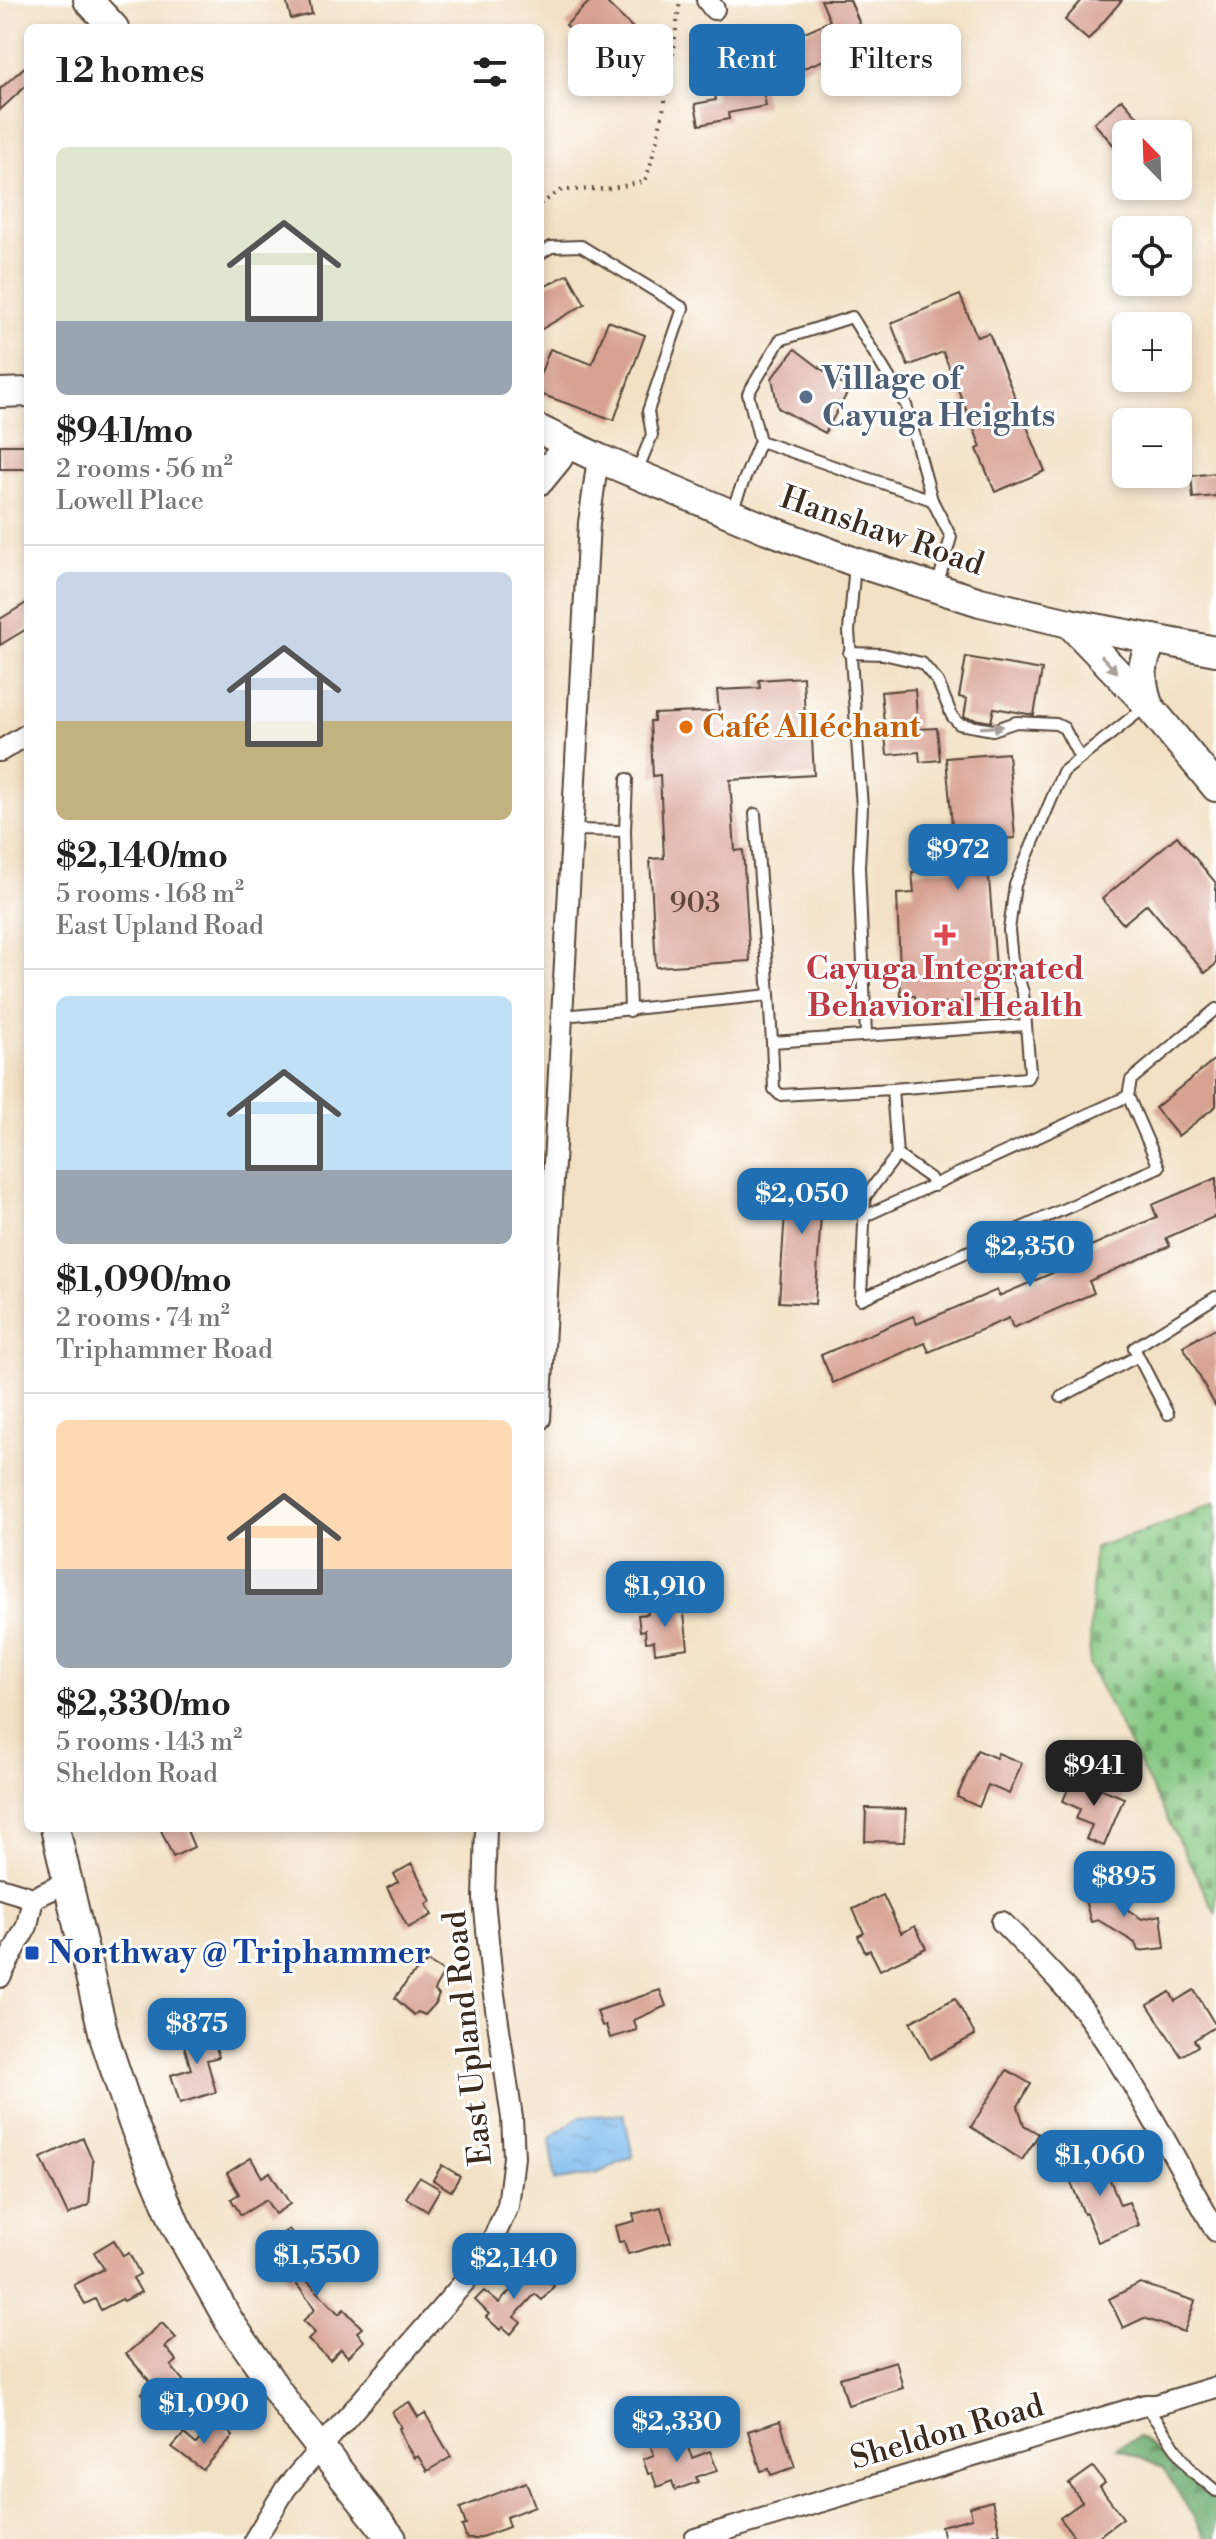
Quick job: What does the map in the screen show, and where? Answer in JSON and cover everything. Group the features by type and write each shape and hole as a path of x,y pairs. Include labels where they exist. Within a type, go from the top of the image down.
{"street":[{"path":"88,0 110,24"},
{"path":"0,393 24,392"},
{"name":"Hanshaw Road","path":"544,432 767,529 936,589 1069,623 1216,651"},
{"path":"544,475 566,443"},
{"path":"544,1352 589,523 598,458"},
{"path":"1069,623 1148,705 1216,787"},
{"path":"1148,705 1141,679 1142,666 1153,639"},
{"path":"0,751 24,736"},
{"path":"56,1832 110,2054 133,2123 176,2226 229,2321 290,2409 392,2539"},
{"name":"East Upland Road","path":"255,2539 286,2488 473,2272 508,2206 514,2157 512,2118 485,1912 486,1832"},
{"path":"0,1888 33,1898 66,1883"},
{"path":"0,1977 27,1926 33,1898"},
{"path":"1002,1922 1091,2021 1127,2075 1216,2231"},
{"name":"Sheldon Road","path":"695,2539 1145,2405 1156,2405 1216,2387"}],"lane":[{"path":"544,251 551,247 581,246 683,308 648,411 652,435 636,473"},
{"path":"731,512 760,441 748,394 780,340 852,317 906,405 932,500 951,537 936,589"},
{"path":"760,441 932,500"},
{"path":"855,562 849,653 862,807 859,867 866,1035"},
{"path":"849,653 883,654 922,663 938,682 952,716 959,724 993,730 1016,722 1056,724 1064,728 1080,758"},
{"path":"755,814 774,1089 780,1095 1027,1078 1030,1072 1023,992 1012,960 1009,930 1015,885 1063,772 1148,705"},
{"path":"627,779 625,831 630,1011"},
{"path":"573,830 625,831"},
{"path":"564,1016 769,995"},
{"path":"892,1089 897,1155 865,1197 861,1299 1159,1167 1128,1096 1131,1080 1216,1009"},
{"path":"772,1042 1026,1025"},
{"path":"863,1217 1128,1096"},
{"path":"897,1155 930,1178 934,1186"},
{"path":"1168,1414 1134,1348 1216,1297"},
{"path":"1061,1397 1138,1356"},
{"path":"1145,2405 1192,2471 1216,2491"}],"path":[{"path":"544,201 562,190 606,189 645,182 656,147 680,0"}],"green space":[{"path":"1216,1502 1216,1914 1089,1665 1094,1547 1155,1528"},
{"path":"1139,2436 1216,2500 1216,2539 1207,2539 1163,2468 1117,2448"}],"water":[{"path":"624,2114 633,2157 598,2173 555,2181 550,2138 579,2117"}],"building":[{"path":"286,0 309,0 312,14 291,19"},
{"path":"591,0 604,0 629,24 568,24 568,27 566,25"},
{"path":"821,0 850,0 860,24 823,24 830,21"},
{"path":"1082,0 1122,0 1088,40 1065,20"},
{"path":"821,25 821,61 805,68 805,32"},
{"path":"24,68 24,88 0,110 0,89"},
{"path":"715,96 764,96 766,106 728,113 729,119 699,125 695,104 716,100"},
{"path":"1122,99 1141,120 1112,120 1112,143 1094,123"},
{"path":"568,274 585,304 544,328 544,287"},
{"path":"960,295 977,337 989,333 1045,471 995,492 977,449 981,447 943,352 908,366 891,323"},
{"path":"608,321 645,335 614,420 544,395 544,365 550,349 592,364"},
{"path":"795,349 849,390 825,433 778,408 772,378"},
{"path":"0,445 24,445 24,469 0,469"},
{"path":"1216,473 1216,496 1193,498 1192,476"},
{"path":"24,604 24,630 0,645 0,619"},
{"path":"966,657 1042,670 1034,715 994,708 991,722 964,717 967,699 959,697"},
{"path":"803,677 806,739 812,739 814,775 730,780 735,851 743,850 750,961 656,967 650,859 664,858 660,775 653,776 650,721 654,721 654,714 719,711 717,690 760,688 759,680"},
{"path":"915,689 918,729 937,728 940,760 920,762 919,752 887,755 881,692"},
{"path":"1008,753 1015,838 986,840 997,981 985,983 986,1000 916,1006 915,996 901,996 897,894 914,893 912,872 956,869 946,758"},
{"path":"1177,836 1216,883 1216,964 1205,973 1147,904 1123,924 1102,899"},
{"path":"1216,1058 1216,1106 1178,1136 1155,1108"},
{"path":"788,1168 824,1170 815,1304 779,1302"},
{"path":"1216,1178 1216,1216 1166,1238 1170,1246 1089,1281 1094,1293 1013,1328 1009,1318 929,1352 925,1343 833,1383 821,1355 913,1316 917,1324 997,1290 999,1296 1080,1261 1077,1252 1157,1217 1152,1205"},
{"path":"1216,1328 1216,1407 1183,1346"},
{"path":"683,1606 688,1648 655,1653 654,1641 646,1642 645,1630 640,1631 638,1615 648,1614 648,1610"},
{"path":"977,1750 996,1758 998,1753 1022,1763 1009,1794 988,1785 979,1807 957,1797"},
{"path":"1073,1777 1124,1798 1104,1846 1086,1839 1092,1825 1076,1819 1080,1809 1063,1801"},
{"path":"866,1808 906,1809 904,1842 865,1841"},
{"path":"162,1832 188,1832 194,1847 173,1857"},
{"path":"412,1864 431,1901 426,1904 432,1915 408,1928 387,1888 398,1882 394,1874"},
{"path":"1118,1885 1125,1908 1142,1919 1161,1915 1165,1948 1138,1951 1135,1943 1098,1920 1091,1922 1083,1893"},
{"path":"883,1895 901,1933 915,1926 926,1948 880,1970 870,1950 865,1952 858,1936 864,1933 853,1909"},
{"path":"428,1962 444,1972 434,1990 439,1995 425,2015 418,2012 414,2015 395,1998 410,1977"},
{"path":"660,1990 666,2006 634,2020 637,2030 610,2038 597,2011"},
{"path":"1194,1990 1216,2026 1194,2040 1198,2046 1181,2056 1148,2005 1170,1992 1175,2001"},
{"path":"955,1998 975,2035 930,2059 910,2022"},
{"path":"209,2026 219,2057 207,2060 216,2092 180,2103 171,2075 191,2069 181,2035"},
{"path":"1007,2070 1031,2084 1018,2106 1024,2125 1039,2134 1022,2160 971,2127"},
{"path":"83,2138 93,2161 89,2205 68,2215 41,2158"},
{"path":"1105,2152 1112,2170 1107,2172 1120,2205 1129,2202 1139,2225 1098,2242 1065,2168"},
{"path":"251,2158 262,2177 270,2172 290,2204 275,2214 266,2200 241,2215 231,2199 239,2194 227,2173"},
{"path":"442,2165 460,2176 451,2191 433,2180"},
{"path":"419,2177 440,2189 427,2211 406,2198"},
{"path":"661,2207 671,2242 628,2254 624,2241 619,2242 615,2226 635,2221 633,2214"},
{"path":"289,2229 306,2252 308,2250 312,2256 320,2250 331,2266 308,2282 339,2314 344,2309 362,2328 357,2332 364,2341 348,2357 341,2349 330,2360 308,2340 315,2333 303,2321 315,2309 294,2281 290,2284 280,2269 283,2266 267,2244"},
{"path":"114,2240 123,2256 129,2253 140,2274 133,2278 141,2292 101,2310 95,2299 85,2304 74,2285 104,2269 94,2252"},
{"path":"530,2269 554,2286 542,2300 535,2294 514,2317 521,2322 511,2334 503,2327 500,2330 486,2317 489,2314 475,2300 484,2291 499,2303"},
{"path":"1140,2283 1195,2301 1184,2332 1144,2318 1123,2328 1109,2299"},
{"path":"162,2323 176,2338 165,2347 177,2361 171,2366 186,2384 156,2409 142,2393 152,2384 126,2354"},
{"path":"896,2361 903,2388 848,2405 840,2378"},
{"path":"409,2402 418,2417 425,2413 451,2457 427,2471 405,2443 401,2427 392,2412"},
{"path":"216,2421 233,2436 203,2470 172,2447 184,2434 196,2444"},
{"path":"780,2421 795,2467 771,2475 769,2469 761,2471 748,2431"},
{"path":"679,2434 692,2458 710,2451 717,2470 696,2477 698,2482 675,2490 672,2481 657,2487 643,2459 654,2455 650,2445"},
{"path":"1093,2467 1105,2483 1100,2487 1123,2518 1095,2539 1076,2539 1060,2518 1082,2502 1069,2484"},
{"path":"526,2482 535,2506 506,2517 509,2527 476,2539 467,2539 460,2508"},
{"path":"992,2501 1000,2533 991,2535 992,2539 944,2539 941,2526 972,2518 970,2507"}],"place":[{"name":"Village of Cayuga Heights","path":"806,397"},
{"name":"Café Alléchant","path":"686,727"},
{"name":"Cayuga Integrated Behavioral Health","path":"945,935"},
{"name":"Northway @ Triphammer","path":"32,1953"}]}
